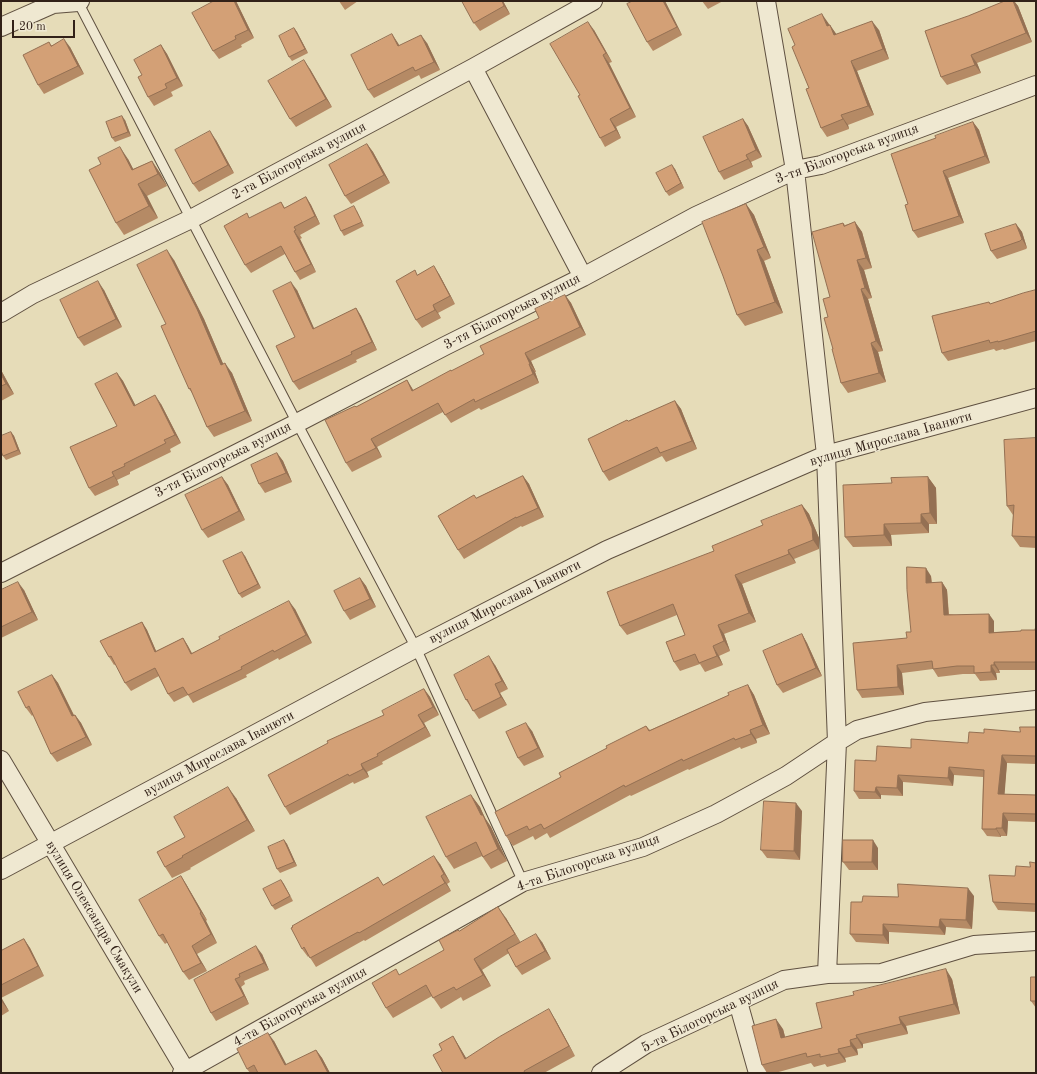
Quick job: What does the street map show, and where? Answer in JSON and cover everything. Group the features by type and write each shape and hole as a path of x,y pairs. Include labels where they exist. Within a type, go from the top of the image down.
{"street":[{"name":"2-га Білогорська вулиця","path":"1,313 33,294 191,219 473,68 593,1"},
{"path":"766,1 795,170 826,454 837,742 827,974"},
{"path":"1,27 52,3 79,2"},
{"path":"473,68 583,276"},
{"name":"3-тя Білогорська вулиця","path":"1,573 297,423 583,276 696,216 795,170 821,165 1036,84"},
{"name":"вулиця Мирослава Іванюти","path":"1,870 416,648 607,550 826,454 1036,398"},
{"name":"4-та Білогорська вулиця","path":"185,1072 523,882 643,847 710,817 786,776 857,730 925,712 1036,700"},
{"name":"вулиця Олександра Смакули","path":"1,760 185,1072"},
{"name":"5-та Білогорська вулиця","path":"601,1073 646,1044 784,980 827,974 880,973 974,945 1036,941"},
{"path":"738,1002 758,1073"}],"lane":[{"path":"79,2 297,423 416,648 523,882"}],"building":[{"path":"214,1 234,1 248,30 235,36 236,39 213,51 192,13"},
{"path":"462,1 502,1 504,6 474,23"},
{"path":"633,1 663,1 677,27 647,42 627,4"},
{"path":"1005,1 1013,1 1026,33 971,55 975,65 941,77 925,31"},
{"path":"822,14 827,26 830,25 834,35 872,21 883,49 851,61 868,106 841,115 843,119 821,128 806,89 809,88 792,47 795,45 788,29"},
{"path":"588,22 606,53 603,55 630,108 610,119 616,130 600,138 578,96 580,95 550,44"},
{"path":"294,28 305,49 289,57 279,36"},
{"path":"392,34 398,46 421,35 434,62 415,71 413,67 368,90 351,55"},
{"path":"64,39 78,66 38,85 23,55 49,42 51,46"},
{"path":"161,45 177,78 165,84 167,88 148,97 138,77 142,75 134,60"},
{"path":"304,60 326,99 290,119 268,81"},
{"path":"122,116 128,132 112,138 106,122"},
{"path":"743,119 756,150 746,155 748,159 719,172 703,137"},
{"path":"973,122 985,156 943,171 959,216 913,231 905,205 908,204 891,154 936,138 935,136"},
{"path":"210,131 228,165 193,184 175,150"},
{"path":"367,144 384,175 345,196 329,165"},
{"path":"120,147 132,170 152,161 158,174 138,184 149,206 116,223 89,170 101,164 98,158"},
{"path":"672,165 681,183 666,192 656,173"},
{"path":"306,197 315,216 294,227 296,230 294,231 311,264 295,272 281,246 245,265 224,226 247,213 249,218 281,202 284,208"},
{"path":"746,204 764,247 757,250 775,302 737,315 702,222"},
{"path":"354,206 362,222 341,231 334,216"},
{"path":"855,222 866,258 857,260 865,288 861,289 876,341 871,343 879,373 841,383 824,318 828,317 823,299 830,297 812,232 843,223 844,226"},
{"path":"1016,224 1022,239 991,251 985,234"},
{"path":"167,250 197,309 221,365 225,363 245,411 207,427 161,326 166,324 137,265"},
{"path":"434,266 450,296 433,305 435,310 416,320 396,281 415,270 417,275"},
{"path":"98,281 116,319 78,338 60,300"},
{"path":"291,282 313,329 356,308 372,342 351,352 352,354 293,382 276,346 295,337 273,291"},
{"path":"1036,290 1036,331 998,342 990,343 989,340 942,353 932,316 989,302 990,304"},
{"path":"565,295 580,327 525,353 533,374 475,402 474,399 445,415 438,403 371,439 376,448 346,463 325,420 355,406 356,407 407,380 412,391 484,354 480,346 539,318 535,309"},
{"path":"117,373 134,406 155,395 175,435 164,440 166,443 124,464 125,466 112,472 114,476 89,488 70,447 117,426 95,384"},
{"path":"1,374 6,384 1,386"},
{"path":"675,401 692,441 660,453 657,447 603,472 588,439 627,420 628,421"},
{"path":"11,432 18,450 3,456 1,451 1,436"},
{"path":"1036,438 1036,537 1012,536 1014,505 1007,506 1004,440"},
{"path":"277,453 286,473 259,484 251,465"},
{"path":"523,476 538,508 516,517 458,550 438,516 474,495 476,498"},
{"path":"222,477 239,511 202,530 185,495"},
{"path":"928,477 930,513 921,514 921,523 884,524 884,535 845,537 843,485 892,483 891,478"},
{"path":"802,505 812,528 813,540 788,550 789,554 735,575 749,613 718,625 724,641 713,646 717,656 699,663 695,654 674,662 666,642 685,635 673,604 620,626 607,592 714,551 712,546 763,525 761,521"},
{"path":"242,552 258,584 239,594 223,561"},
{"path":"907,567 926,568 926,583 942,582 944,615 989,614 989,633 1035,630 1036,625 1036,662 994,662 994,665 991,665 991,672 974,673 974,666 957,666 933,669 932,661 897,665 898,687 857,690 853,643 907,638 906,632 911,632 907,590"},
{"path":"360,578 370,599 344,611 334,591"},
{"path":"18,582 32,612 1,627 1,590"},
{"path":"289,601 306,635 274,652 273,650 241,667 242,669 188,695 183,687 168,694 155,668 125,683 111,656 109,657 100,641 142,622 155,652 183,638 191,654 220,639 219,637"},
{"path":"802,634 816,668 777,685 763,651"},
{"path":"489,656 502,681 495,684 501,697 473,711 454,675"},
{"path":"52,675 72,716 75,715 86,737 51,754 29,706 26,708 18,692"},
{"path":"748,685 763,725 750,730 751,734 735,740 734,738 683,761 682,759 625,787 624,785 544,829 541,824 529,830 527,826 506,836 495,812 561,777 559,773 607,748 606,746 646,726 649,731"},
{"path":"424,689 433,707 418,715 425,727 377,754 378,756 361,764 363,769 349,776 348,774 285,807 268,775 328,743 327,741 384,715 382,711"},
{"path":"526,723 538,748 518,758 506,732"},
{"path":"1020,727 1036,727 1036,756 1002,755 998,794 1036,795 1036,814 1003,813 1002,828 982,829 984,770 949,767 948,778 898,775 897,788 876,787 875,792 854,791 855,760 876,761 877,746 911,748 911,739 968,743 969,732 984,733 984,729 1020,732"},
{"path":"228,787 247,820 165,867 157,852 185,837 174,817"},
{"path":"471,795 481,815 483,815 498,849 483,857 476,842 446,857 426,817"},
{"path":"764,801 796,803 794,851 761,850"},
{"path":"284,840 294,862 277,869 268,847"},
{"path":"843,840 873,840 872,862 843,862"},
{"path":"434,856 444,874 441,876 445,883 359,933 358,932 310,958 304,947 302,949 291,928 293,927 292,926 378,877 383,885"},
{"path":"1030,862 1036,863 1036,904 993,902 989,875 1015,876 1016,866 1030,867"},
{"path":"181,876 201,912 200,913 211,934 192,946 201,963 183,972 163,934 159,936 139,900"},
{"path":"281,880 290,896 272,906 263,889"},
{"path":"898,884 968,888 966,920 940,919 939,927 883,924 883,935 850,934 851,902 862,902 863,896 898,897"},
{"path":"498,907 515,934 474,959 483,975 456,990 454,987 433,998 426,985 386,1008 372,983 396,969 399,975 444,950 439,940 458,930 459,931"},
{"path":"536,934 545,951 516,967 507,950"},
{"path":"24,939 38,966 1,985 1,951"},
{"path":"256,946 264,963 239,974 240,977 235,979 244,996 211,1013 194,980"},
{"path":"946,969 954,1004 899,1017 901,1024 856,1035 857,1038 850,1040 851,1046 838,1049 839,1053 820,1057 820,1054 807,1057 806,1053 762,1065 752,1026 776,1019 781,1038 822,1028 816,1003 854,995 853,992"},
{"path":"1031,977 1036,977 1036,1001 1031,1001"},
{"path":"549,1009 569,1046 524,1071 525,1073 443,1073 433,1055 442,1050 439,1044 453,1036 465,1059 499,1037"},
{"path":"268,1033 285,1065 316,1050 328,1073 258,1073 254,1065 247,1069 237,1049"}]}
